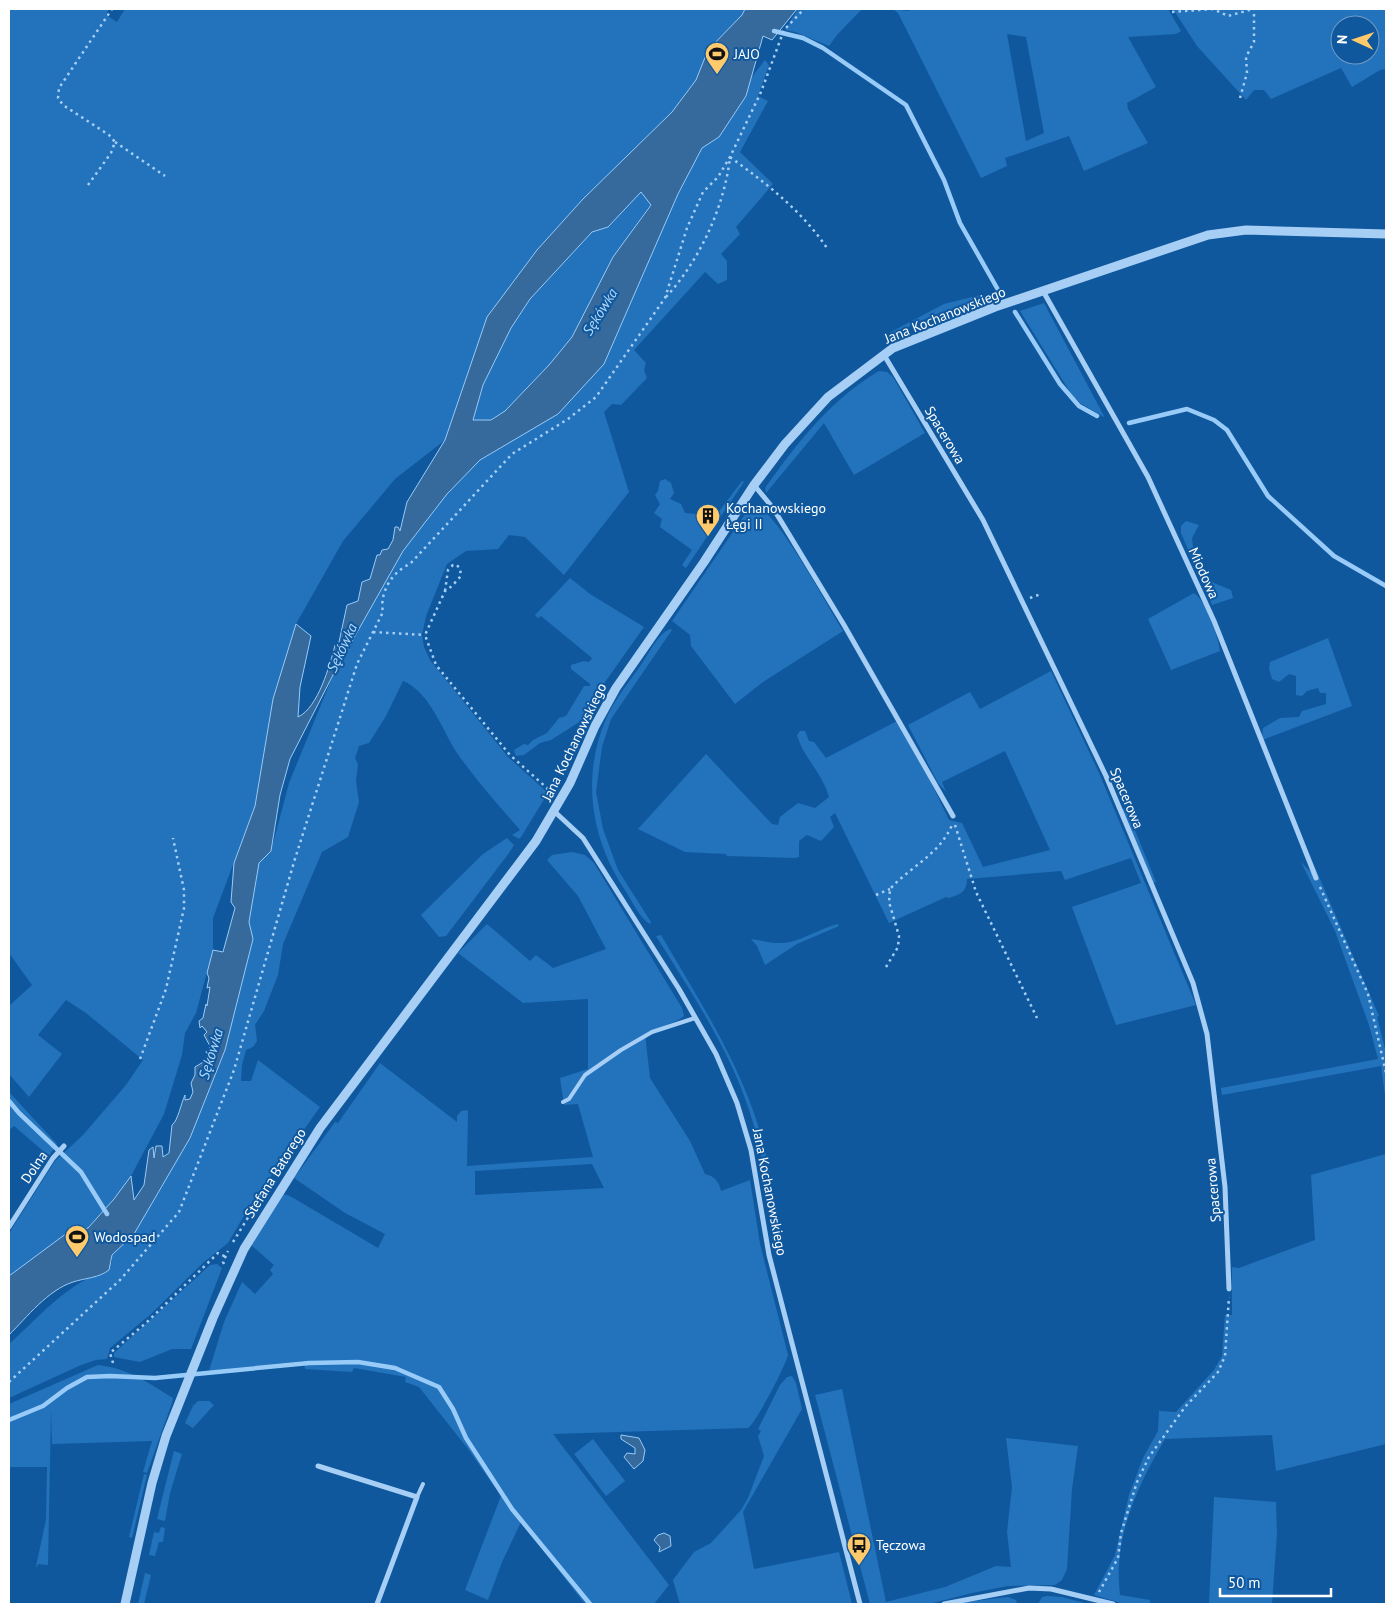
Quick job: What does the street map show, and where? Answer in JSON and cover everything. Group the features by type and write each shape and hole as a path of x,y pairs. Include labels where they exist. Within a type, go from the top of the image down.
{"street":[{"name":"Jana Kochanowskiego","path":"860,1604 768,1255 751,1150 737,1102 716,1054 695,1018 583,838 554,812 616,688 704,562 754,485 785,444 828,397 893,348 995,307 1208,235 1246,230 1386,234"},
{"name":"Miodowa","path":"1043,291 1148,477 1214,622 1316,878"},
{"name":"Spacerowa","path":"884,355 983,520 1109,782 1193,983 1207,1034 1225,1187 1229,1288"},
{"path":"754,485 773,508 844,626 953,816"},
{"name":"Stefana Batorego","path":"125,1604 152,1483 166,1436 244,1249 320,1128 402,1016 521,863 554,812"},
{"name":"Dolna","path":"9,1228 53,1158 64,1146"},
{"path":"318,1466 417,1497 377,1604"},
{"path":"944,1604 1029,1588 1051,1589 1112,1604"}],"lane":[{"path":"563,1102 569,1099 585,1075 621,1050 652,1032 695,1018"},
{"path":"417,1497 423,1484"}],"path":[{"path":"112,9 66,75 59,88 58,98 71,112 109,134 114,142 165,176"},
{"path":"665,298 687,228 703,192 718,177 730,157 761,92 784,30 804,9"},
{"path":"1172,12 1213,9 1228,16 1254,9 1254,42 1245,60 1247,73 1240,98"},
{"path":"88,185 111,152 114,142"},
{"path":"730,157 784,198 814,228 827,248"},
{"path":"9,1382 120,1280 179,1212 234,1070 297,852 357,664 383,612 381,603 389,583 398,569 410,564 512,454 568,419 596,398 665,298 682,280 715,215 728,178 730,157"},
{"path":"445,591 461,576 460,569 456,565 453,565 448,570 445,591 424,635 436,666 510,755 547,788 554,812"},
{"path":"373,632 424,635"},
{"path":"876,896 890,889 945,840 953,816"},
{"path":"953,816 957,837 976,892 1037,1018"},
{"path":"140,1059 166,989 184,908 184,890 173,838"},
{"path":"1316,878 1368,994 1386,1073"},
{"path":"886,967 898,947 900,936 889,902 890,889"},
{"path":"113,1363 110,1353 146,1322 218,1253 226,1257"},
{"path":"1095,1600 1118,1558 1121,1533 1137,1482 1149,1457 1185,1407 1218,1372 1225,1356 1229,1288"}],"shaded area":[{"path":"9,9 109,9 106,15 117,22 125,9 745,9 742,15 708,50 696,80 672,112 583,199 537,250 487,317 445,440 395,479 343,541 296,624 273,699 255,806 213,918 213,950 196,1013 185,1033 182,1055 164,1114 131,1176 114,1199 88,1228 67,1233 9,1276 9,1234 14,1225 55,1161 83,1135 126,1085 143,1060 86,1013 66,1000 38,1035 62,1054 29,1097 9,1074 9,1006 32,985 9,953"},
{"path":"798,9 862,9 829,46 795,32 785,30"},
{"path":"893,9 908,11 912,9 1168,9 1181,31 1176,34 1128,37 1156,87 1127,103 1128,109 1148,143 1084,171 1069,136 1005,158 1007,166 981,178 898,13","holes":["1007,34 1026,37 1044,133 1026,141"]},
{"path":"1173,9 1386,9 1386,69 1380,70 1352,87 1341,68 1271,99 1264,90 1254,90 1246,100 1197,46"},
{"path":"765,60 769,65 758,96 768,101 740,152 773,184 736,227 740,234 721,254 727,261 727,280 718,284 705,272 634,350 646,363 644,370 647,378 621,405 612,404 604,412 629,492 564,575 525,537 509,535 498,549 466,551 447,564 426,616 422,635 424,647 430,660 508,757 548,793 521,837 519,839 512,835 520,830 479,783 457,753 434,712 421,694 403,681 386,716 369,743 359,746 355,758 358,764 356,781 359,802 348,837 322,852 283,944 278,975 264,1011 255,1025 257,1041 253,1047 246,1050 242,1065 241,1081 251,1081 258,1060 320,1107 251,1204 228,1243 204,1262 151,1314 110,1348 107,1359 81,1365 9,1398 9,1344 67,1292 92,1277 104,1274 112,1262 112,1255 134,1234 190,1138 225,1050 253,939 249,923 259,863 271,851 289,783 334,673 403,551 447,494 480,460 604,364 678,194 702,148 719,137 746,96 751,78"},
{"path":"640,191 651,204 613,257 572,337 549,365 505,411 491,420 473,420 483,385 511,328 530,299 592,232 608,227"},
{"path":"980,295 982,299 936,314 892,336 889,333 944,304"},
{"path":"1044,303 1104,417 1080,403 1070,392 1020,311"},
{"path":"879,371 887,372 893,377 925,433 854,475 824,423 766,493 765,488 816,423 845,395"},
{"path":"665,479 671,483 674,493 670,499 681,504 685,513 705,515 711,522 742,481 744,482 686,568 682,565 692,550 660,527 662,519 654,513 660,504 655,495 660,481"},
{"path":"757,506 767,513 790,544 843,631 763,682 735,704 691,646 690,635 672,621 750,507"},
{"path":"1186,521 1199,525 1192,538 1194,554 1207,577 1214,583 1231,590 1233,598 1212,605 1181,533 1181,526"},
{"path":"570,578 590,594 644,627 593,699 584,719 551,740 540,743 524,755 516,756 514,750 524,744 528,745 533,740 547,733 559,718 566,716 584,686 590,686 571,669 571,665 584,661 589,662 592,658 541,616 538,618 535,615"},
{"path":"1194,593 1199,597 1207,611 1220,651 1171,670 1148,619"},
{"path":"670,629 672,630 611,719 602,747 596,792 603,829 618,870 651,922 650,924 635,907 603,847 593,805 592,783 598,740 609,712 657,641"},
{"path":"1328,638 1352,706 1262,740 1263,728 1280,718 1299,717 1302,711 1326,704 1326,693 1320,693 1318,688 1307,691 1302,696 1296,695 1296,676 1289,674 1279,682 1272,679 1269,669 1270,662"},
{"path":"1051,671 1099,773 1196,1005 1116,1025 1072,907 1141,883 1131,858 1065,880 1061,871 967,879 966,887 959,894 946,897 889,923 835,813 830,817 834,827 821,841 807,835 799,841 799,857 795,858 727,856 726,854 685,852 638,829 706,754 772,824 778,825 780,817 798,803 815,808 829,797 800,743 797,735 800,731 805,731 809,741 814,742 826,758 897,721 929,778 949,820 962,823 983,867 1050,850 1005,751 942,782 946,792 938,783 908,725 970,692 980,709"},
{"path":"1126,808 1156,882 1152,883 1121,810"},
{"path":"507,838 514,845 509,853 446,936 439,937 421,915 483,854"},
{"path":"572,852 585,855 594,863 682,1008 684,1016 645,1034 650,1078 690,1141 705,1174 716,1180 721,1191 750,1180 760,1244 788,1355 770,1394 757,1417 748,1428 553,1434 669,1585 654,1604 585,1604 521,1522 502,1562 488,1600 465,1590 501,1496 468,1449 419,1387 405,1382 406,1377 354,1368 352,1372 305,1369 304,1361 209,1371 224,1322 242,1282 255,1294 273,1274 270,1270 274,1265 251,1245 283,1194 290,1196 378,1248 385,1234 345,1213 294,1178 335,1122 338,1123 380,1063 457,1122 457,1116 461,1111 468,1110 467,1166 593,1157 578,1104 564,1105 560,1078 588,1069 588,999 523,1003 458,953 487,924 530,961 536,955 553,968 606,949 578,896 547,860 552,855","holes":["592,1164 604,1188 475,1195 475,1171"]},
{"path":"1310,856 1379,1016 1377,1017 1386,1053 1386,1103 1381,1066 1222,1095 1221,1088 1378,1059 1369,1025 1335,931 1301,862 1313,874 1307,857"},
{"path":"838,924 839,926 797,944 765,965 757,946 751,939 785,943"},
{"path":"661,935 715,1027 749,1100 766,1153 781,1241 776,1242 757,1140 746,1100 712,1027 656,936"},
{"path":"9,1092 57,1144 49,1156 14,1126 9,1130"},
{"path":"1386,1154 1386,1444 1276,1471 1272,1435 1165,1439 1145,1475 1129,1513 1120,1553 1120,1595 1150,1600 1150,1604 1124,1604 1094,1595 1115,1555 1129,1495 1143,1458 1158,1431 1159,1411 1176,1412 1214,1370 1222,1356 1225,1315 1232,1315 1232,1267 1239,1268 1315,1240 1311,1175"},
{"path":"217,1264 222,1268 191,1349 172,1349 140,1362 114,1357 114,1353 210,1265"},
{"path":"98,1365 119,1369 137,1377 173,1398 172,1403 147,1473 143,1472 152,1441 52,1444 51,1410 48,1565 38,1564 37,1567 46,1520 47,1467 9,1467 9,1404"},
{"path":"792,1376 796,1383 802,1409 743,1512 754,1569 839,1552 852,1604 680,1604 673,1580 694,1552 711,1543 741,1510 748,1498 764,1456 758,1436 761,1431 758,1429 780,1385 787,1377"},
{"path":"842,1389 886,1602 945,1587 996,1566 1011,1567 1007,1532 1012,1487 1006,1438 1078,1446 1072,1489 1067,1569 1062,1580 1055,1585 1008,1586 929,1604 870,1604 815,1395"},
{"path":"198,1401 209,1401 214,1405 193,1428 185,1423 193,1406"},
{"path":"593,1439 625,1481 606,1496 574,1454"},
{"path":"174,1451 182,1454 170,1493 165,1521 157,1519"},
{"path":"144,1474 147,1475 132,1538 129,1537"},
{"path":"1214,1497 1276,1502 1277,1534 1272,1604 1209,1604"},
{"path":"161,1527 165,1528 163,1542 159,1542 155,1556 149,1555 154,1532 159,1533"},
{"path":"145,1573 151,1575 144,1604 138,1604"},
{"path":"1008,1597 1016,1600 1017,1604 962,1604 965,1602"},
{"path":"1042,1597 1062,1597 1088,1604 1038,1604"}],"water":[{"name":"Sękówka","path":"745,9 797,9 772,40 763,36 746,96 719,137 702,148 678,194 604,364 558,414 480,460 447,494 403,551 334,673 290,759 280,795 271,851 259,863 249,922 253,939 225,1050 190,1138 134,1234 112,1255 109,1270 96,1276 73,1282 55,1291 38,1305 9,1335 9,1276 67,1233 88,1228 114,1199 131,1176 134,1200 144,1185 149,1150 153,1147 154,1158 156,1146 162,1146 163,1157 169,1153 172,1125 178,1116 185,1095 185,1100 190,1099 193,1092 191,1083 195,1075 195,1067 205,1061 210,1046 204,1035 207,1032 202,1026 200,1028 199,1021 203,1018 206,1004 207,1006 210,987 207,988 209,978 207,973 213,950 223,952 235,908 231,902 234,863 255,806 273,699 296,624 311,636 300,687 298,717 312,705 322,685 335,645 339,642 347,605 358,601 362,582 370,579 377,555 380,555 382,550 388,549 393,540 395,527 398,527 400,531 407,502 445,440 487,317 537,250 583,199 672,112 696,80 708,50 742,15","holes":["641,192 651,205 613,257 572,337 549,365 505,411 491,420 473,420 483,385 511,328 530,299 592,232 608,227"]},
{"path":"621,1435 639,1438 645,1450 643,1461 634,1469 624,1457 627,1453 635,1454 635,1448 621,1439"},
{"path":"664,1533 670,1536 671,1546 659,1552 660,1547 654,1540 658,1535"}],"waterway":[{"path":"774,31 803,38 823,48 906,105 944,180 960,223 1001,295"},
{"path":"1015,312 1060,384 1079,406 1097,416"},
{"path":"1129,423 1187,409 1214,420 1227,430 1268,496 1334,556 1386,586"},
{"path":"9,1101 19,1113 81,1172 107,1214"},
{"path":"9,1420 43,1406 67,1388 87,1377 155,1378 309,1363 358,1362 395,1368 439,1387 453,1409 466,1438 512,1509 590,1604"}],"place":[{"name":"JAJO","path":"717,75"},
{"name":"Kochanowskiego Łęgi II","path":"708,537"},
{"name":"Wodospad","path":"77,1258"},
{"name":"Tęczowa","path":"859,1566"}]}
